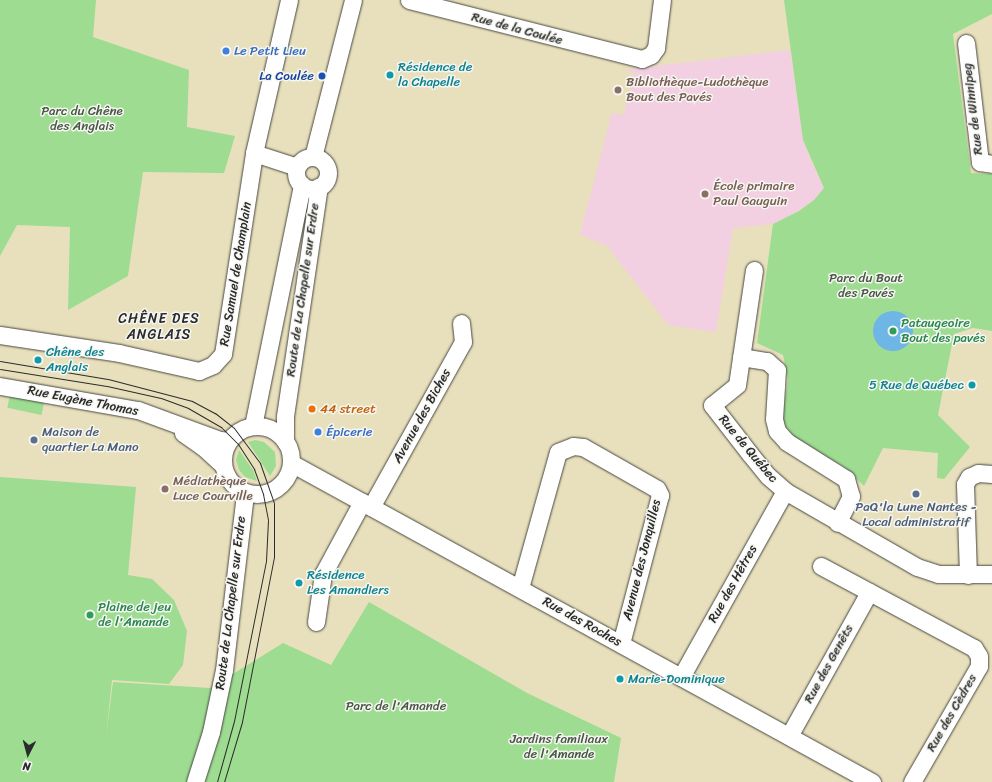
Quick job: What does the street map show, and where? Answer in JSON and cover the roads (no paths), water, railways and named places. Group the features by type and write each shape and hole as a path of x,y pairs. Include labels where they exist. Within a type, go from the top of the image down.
{"street":[{"name":"Rue Samuel de Champlain","path":"0,335 120,353 199,371 213,366 223,354 228,333 230,303 254,153 289,0"},
{"path":"313,157 353,0"},
{"name":"Rue de la Coulée","path":"409,0 642,60 651,55 656,48 662,0"},
{"name":"Rue de Winnipeg","path":"966,43 980,162 992,164"},
{"path":"254,153 297,167"},
{"path":"313,157 323,161 327,170 325,181 311,186 298,179 297,167 303,160 313,157"},
{"name":"Route de La Chapelle sur Erdre","path":"253,426 311,186"},
{"name":"Route de La Chapelle sur Erdre","path":"285,441 285,416 311,186"},
{"name":"Rue de Québec","path":"754,270 737,385 712,405 768,476 785,491 917,567 938,574 992,574"},
{"name":"Avenue des Biches","path":"316,622 323,574 367,504 463,342 461,322"},
{"path":"741,357 767,361 777,370 774,419 777,431 786,442 846,478 851,496 837,522"},
{"name":"Rue Eugène Thomas","path":"0,386 138,410 220,440 228,441"},
{"name":"Rue Eugène Thomas","path":"165,420 203,447 223,466"},
{"path":"253,426 269,428 285,441 291,463 285,480 275,490 263,494 246,493 230,482 223,466 222,457 228,441 241,430 253,426"},
{"name":"Avenue des Jonquilles","path":"520,588 558,452 573,446 583,447 657,488 660,495 621,644"},
{"name":"Rue des Roches","path":"291,463 872,782"},
{"path":"968,575 965,484 969,477 978,473 992,474"},
{"name":"Rue des Hêtres","path":"681,677 785,491"},
{"name":"Route de La Chapelle sur Erdre","path":"195,782 211,732 224,670 246,493"},
{"path":"821,566 869,592"},
{"name":"Rue des Cèdres","path":"869,592 974,648 979,656 979,666 912,782"},
{"name":"Rue des Genêts","path":"789,736 869,592"}],"water":[{"name":"Pataugeoire Bout des pavés","path":"897,311 904,314 910,320 913,331 912,339 904,348 897,351 889,351 882,348 874,339 873,327 876,320 885,312"}],"tram line":[{"path":"0,361 108,379 192,401 215,413 234,428 260,463 274,503 274,557 242,722 224,782"},
{"path":"0,369 107,386 161,398 188,408 222,428 238,444 254,469 263,494 268,520 266,561 234,721 217,782"}],"place":[{"name":"Le Petit Lieu","path":"226,51"},
{"name":"Résidence de la Chapelle","path":"390,75"},
{"name":"La Coulée","path":"322,76"},
{"name":"Bibliothèque-Ludothèque Bout des Pavés","path":"618,90"},
{"name":"École primaire Paul Gauguin","path":"705,194"},
{"name":"Pataugeoire Bout des pavés","path":"893,331"},
{"name":"Chêne des Anglais","path":"38,360"},
{"name":"5 Rue de Québec","path":"972,385"},
{"name":"44 street","path":"312,409"},
{"name":"Épicerie","path":"318,432"},
{"name":"Maison de quartier La Mano","path":"34,440"},
{"name":"Médiathèque Luce Courville","path":"165,489"},
{"name":"PaQ'la Lune Nantes - Local administratif","path":"916,494"},
{"name":"Résidence Les Amandiers","path":"299,583"},
{"name":"Plaine de jeu de l'Amande","path":"90,615"},
{"name":"Marie-Dominique","path":"620,679"}],"district":[{"name":"CHÊNE DES ANGLAIS","path":"159,328"}],"park label":[{"name":"Parc du Chêne des Anglais","path":"82,120"},
{"name":"Parc du Bout des Pavés","path":"866,286"},
{"name":"Parc de l'Amande","path":"396,706"},
{"name":"Jardins familiaux de l'Amande","path":"559,748"}]}
